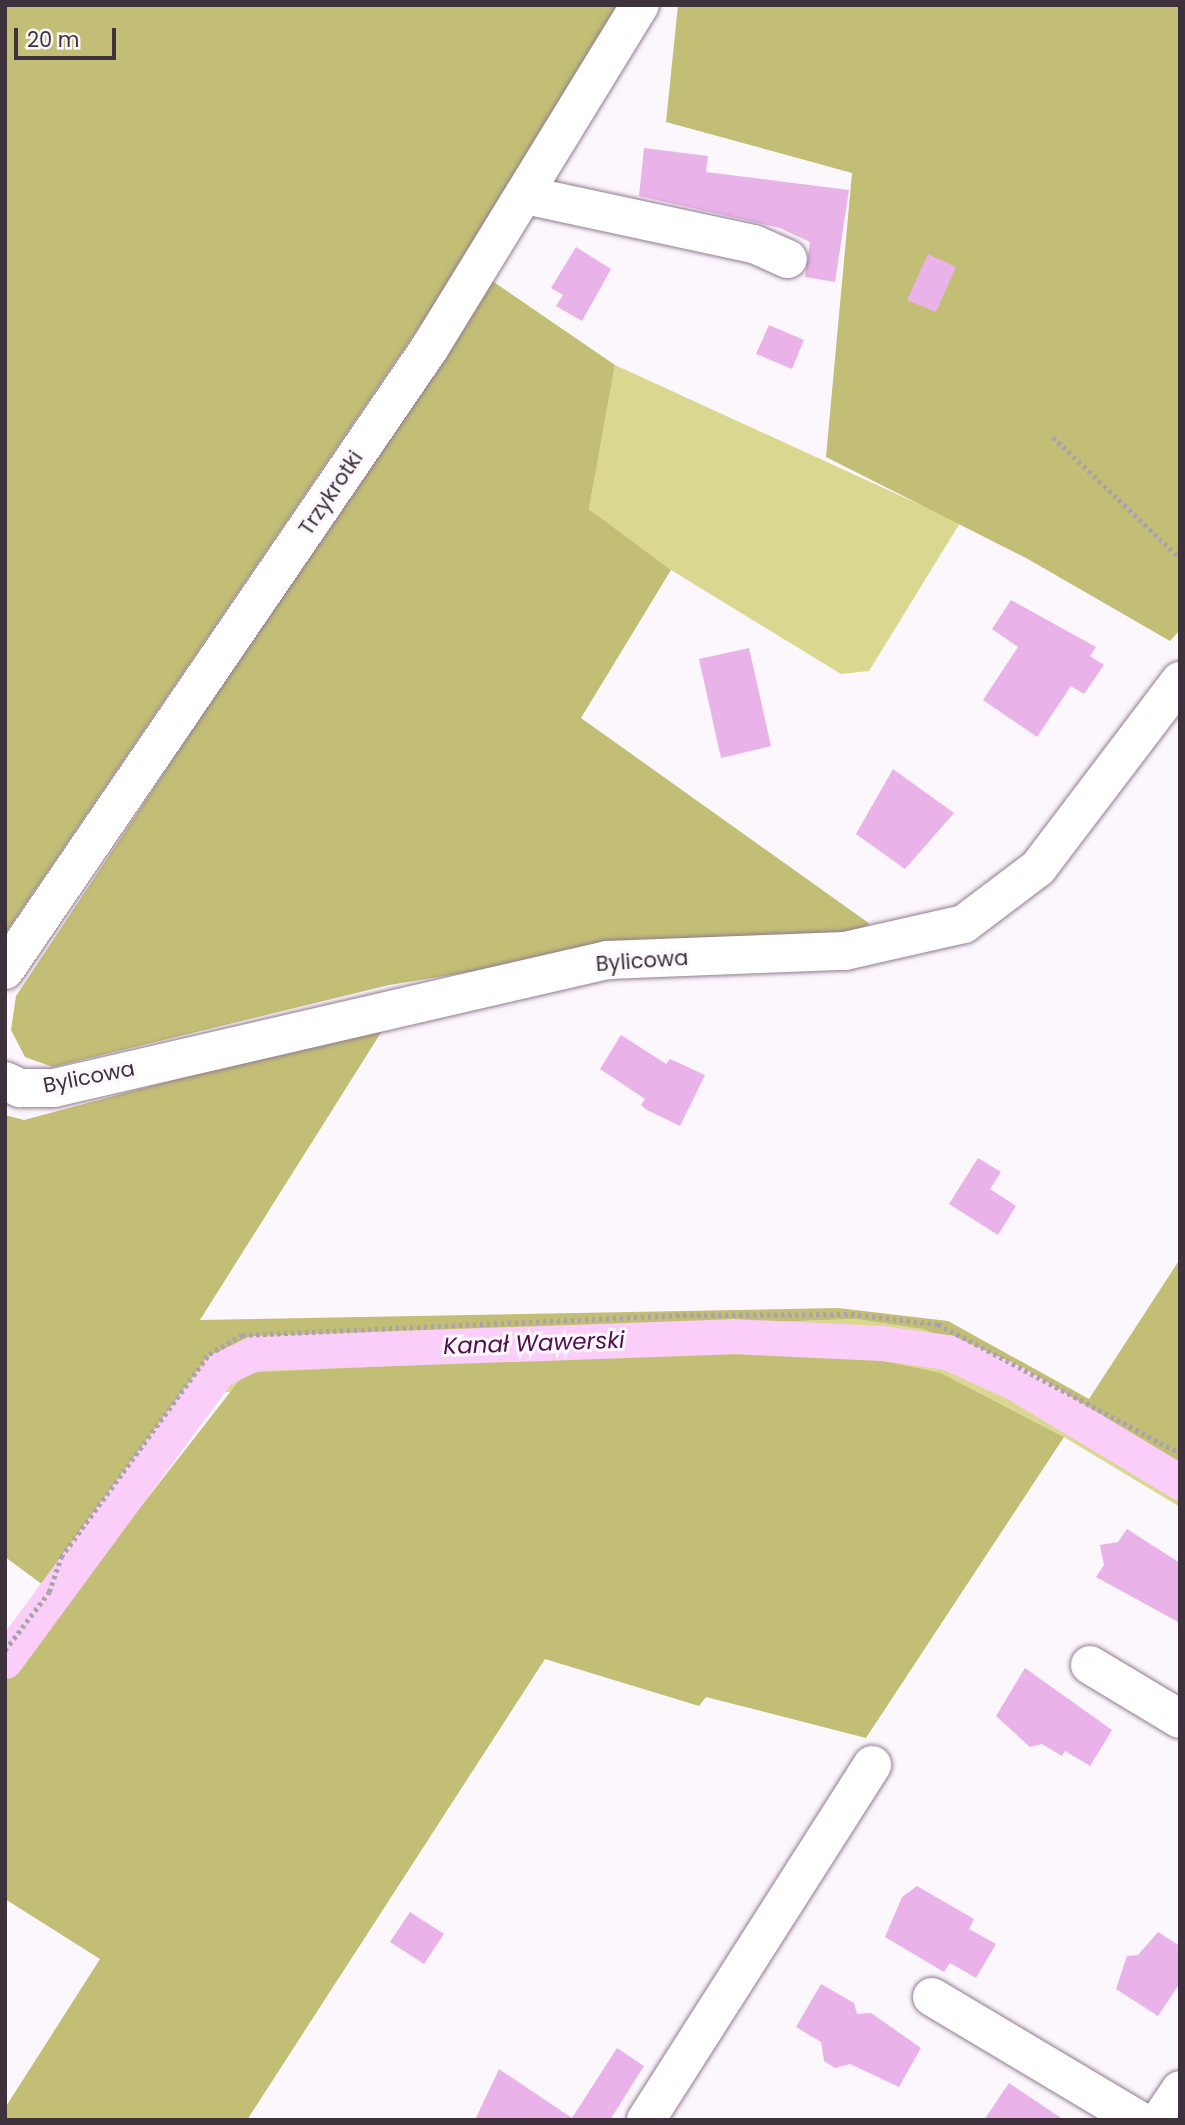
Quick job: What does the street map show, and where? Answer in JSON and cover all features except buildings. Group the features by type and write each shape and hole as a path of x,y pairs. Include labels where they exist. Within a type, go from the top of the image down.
{"street":[{"name":"Trzykrotki","path":"5,970 429,349 640,5"},
{"path":"525,195 754,244 788,259"},
{"name":"Bylicowa","path":"5,1081 20,1088 54,1088 607,960 845,951 964,924 1038,868 1180,681"},
{"path":"1090,1665 1180,1719"},
{"path":"646,2120 872,1765"},
{"path":"932,1997 1138,2120"},
{"path":"1160,2120 1180,2090"}],"path":[{"path":"1053,437 1180,558"},
{"path":"5,1650 49,1592 61,1557 209,1354 242,1335 676,1315 851,1314 939,1324 1180,1453"}],"shaded area":[{"path":"5,5 619,5 462,264 5,934"},
{"path":"678,5 1180,5 1180,630 1170,641 1026,558 826,457 852,173 666,122"},
{"path":"491,280 615,365 589,509 671,570 581,718 870,924 850,933 476,971 389,985 53,1067 25,1057 11,1030 16,996"},
{"path":"615,365 960,523 869,671 841,674 671,570 589,509"},
{"path":"387,1023 200,1320 838,1308 948,1321 1089,1399 1180,1259 1180,1462 1012,1362 922,1329 856,1319 242,1341 223,1354 43,1585 5,1557 5,1115 24,1120"},
{"path":"856,1319 922,1329 1012,1362 1180,1462 1180,1507 1064,1437 941,1373 225,1392 5,1681 5,1635 223,1354 242,1341"},
{"path":"812,1346 941,1373 1064,1437 866,1738 706,1697 699,1706 545,1659 247,2120 5,2120 5,2108 100,1959 5,1899 5,1681 245,1373"}],"waterway":[{"name":"Kanał Wawerski","path":"5,1661 219,1370 254,1353 732,1336 882,1343 947,1352 1015,1383 1180,1482"}]}
